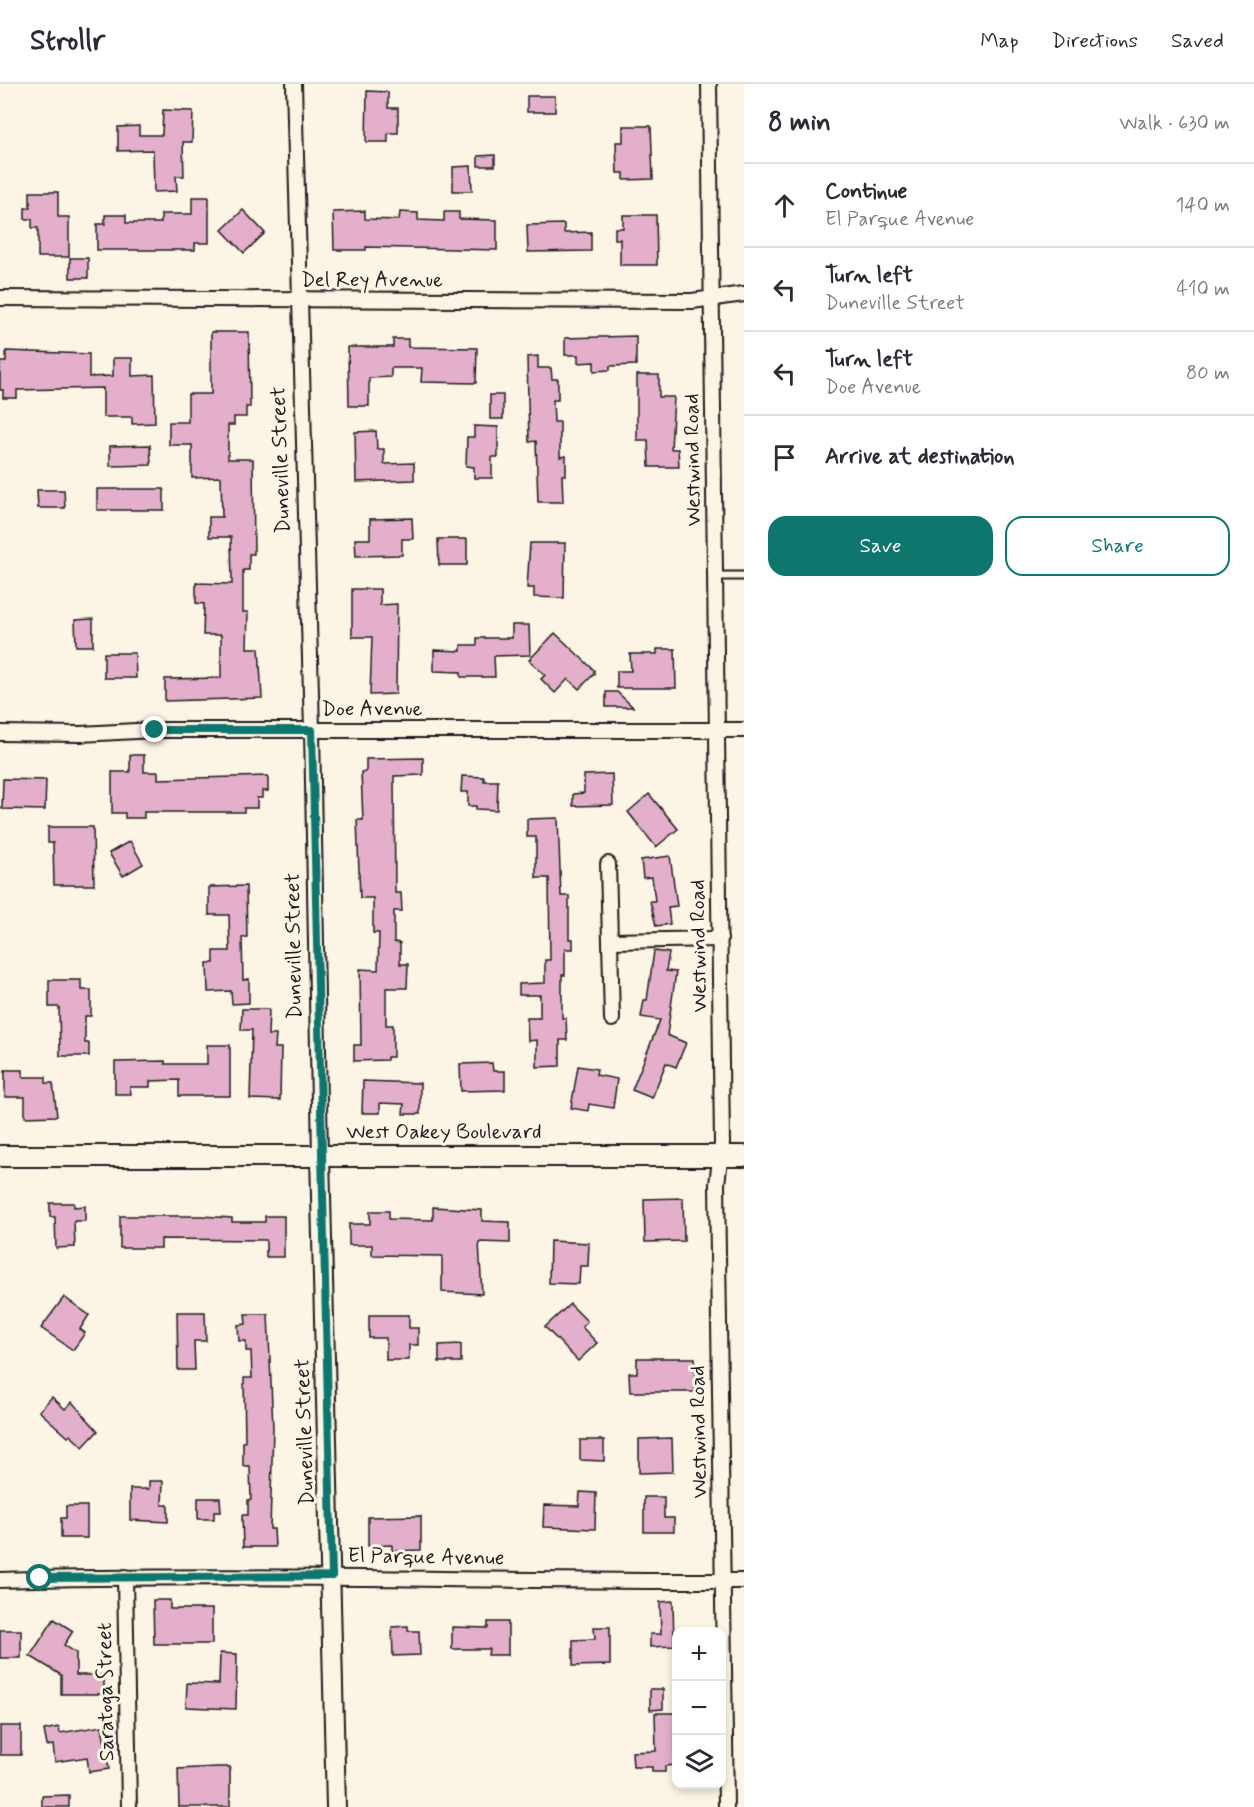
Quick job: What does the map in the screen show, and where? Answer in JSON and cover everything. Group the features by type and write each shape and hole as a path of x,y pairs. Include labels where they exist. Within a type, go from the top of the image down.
{"main road":[{"name":"West Oakey Boulevard","path":"0,1156 744,1156"}],"street":[{"name":"Duneville Street","path":"294,84 312,730 336,1807"},
{"name":"Westwind Road","path":"709,84 722,1156 717,1184 726,1807"},
{"name":"Del Rey Avenue","path":"0,298 692,302 744,294"},
{"name":"Doe Avenue","path":"0,733 744,730"},
{"path":"608,864 612,1019"},
{"path":"610,940 720,939"},
{"name":"El Parque Avenue","path":"0,1580 332,1576 562,1581 744,1581"},
{"name":"Saratoga Street","path":"125,1577 129,1807"}],"lane":[{"path":"716,576 744,576"}],"building":[{"path":"367,91 388,92 388,108 398,108 398,133 388,133 388,142 366,142"},
{"path":"527,96 555,96 555,112 527,112"},
{"path":"163,110 193,111 192,142 183,142 184,176 176,176 177,191 154,192 153,150 118,151 118,127 139,126 139,135 162,135"},
{"path":"623,126 651,126 653,179 624,180 624,173 617,173 616,142 623,142"},
{"path":"495,155 495,166 478,166 478,156"},
{"path":"471,166 472,191 453,191 453,167"},
{"path":"30,192 58,192 58,217 69,217 69,257 38,257 38,228 32,228 32,219 25,219 25,208 30,208"},
{"path":"192,197 209,197 209,243 195,243 195,250 97,250 97,224 105,224 105,215 126,215 126,223 161,223 161,214 192,214"},
{"path":"243,210 265,233 244,253 222,230"},
{"path":"365,211 365,219 399,220 400,212 418,213 418,220 444,221 444,212 459,212 459,219 497,220 497,250 366,247 366,250 334,250 333,212"},
{"path":"623,215 656,215 657,265 620,265 620,239 615,239 615,228 623,228"},
{"path":"564,224 564,233 591,232 591,251 528,252 527,225"},
{"path":"70,258 88,258 88,278 70,278"},
{"path":"211,332 249,332 250,407 246,407 246,417 234,417 234,425 228,425 228,459 253,459 254,554 249,554 249,570 243,570 243,612 248,612 247,648 259,648 262,698 165,701 165,679 221,678 221,635 203,635 204,604 196,603 196,583 232,584 231,537 209,537 209,517 222,517 221,477 192,478 192,445 169,445 169,422 188,422 188,394 211,394"},
{"path":"636,336 636,365 610,366 610,370 594,371 594,362 578,363 578,355 565,355 565,338"},
{"path":"393,339 408,339 408,347 477,348 476,383 421,382 422,368 391,368 391,377 369,378 369,406 349,406 348,347 393,347"},
{"path":"6,351 89,354 89,377 113,376 113,358 132,358 132,376 154,375 155,423 132,424 132,417 103,417 103,388 17,390 17,398 3,398 3,390 0,390 0,362 6,362"},
{"path":"538,356 538,368 551,368 552,379 558,379 558,400 553,400 554,422 560,422 560,457 566,456 566,475 562,475 563,502 538,502 536,441 529,442 527,357"},
{"path":"637,375 659,375 659,397 674,397 671,449 678,449 679,467 649,467 648,440 637,440"},
{"path":"490,395 503,395 503,419 490,419"},
{"path":"474,426 498,427 498,457 492,457 492,478 474,478 474,467 466,466 467,437 474,437"},
{"path":"376,431 377,449 384,449 384,464 414,463 414,480 356,482 355,432"},
{"path":"150,445 151,465 110,466 110,446"},
{"path":"97,489 164,489 164,510 97,510"},
{"path":"37,490 64,490 65,508 38,508"},
{"path":"412,518 413,539 402,539 402,555 356,556 355,539 370,539 370,519"},
{"path":"438,539 467,539 467,565 439,565"},
{"path":"530,543 565,543 564,598 534,597 534,588 527,588"},
{"path":"352,589 380,589 380,605 397,604 396,694 370,695 372,637 352,637"},
{"path":"93,619 93,646 76,646 75,620"},
{"path":"512,625 529,625 530,655 494,656 495,677 461,677 461,672 434,671 434,650 461,651 461,645 477,645 477,638 512,638"},
{"path":"555,633 594,670 594,674 579,689 568,679 555,693 541,679 545,675 529,660"},
{"path":"657,649 675,649 676,688 617,688 617,671 631,671 630,654 657,654"},
{"path":"104,653 135,653 136,678 104,678"},
{"path":"606,692 617,692 633,707 606,707"},
{"path":"130,755 144,755 144,772 158,772 158,779 268,776 268,791 262,791 262,798 257,798 257,808 244,808 244,812 144,812 144,818 125,818 125,813 112,813 112,772 130,772"},
{"path":"423,758 423,775 394,776 395,893 401,893 402,911 394,911 394,942 400,943 400,964 408,964 407,988 386,988 386,1025 393,1025 393,1057 387,1057 387,1060 354,1061 354,1045 361,1045 360,969 378,970 379,933 373,933 373,898 360,898 357,820 363,820 361,772 366,772 366,759"},
{"path":"612,774 613,805 573,806 573,794 584,793 584,775"},
{"path":"462,776 484,777 484,781 498,781 497,810 476,809 476,806 468,806 468,792 461,792"},
{"path":"3,779 46,780 45,810 2,809"},
{"path":"649,794 678,829 656,847 628,812"},
{"path":"558,818 561,896 569,896 569,939 573,939 573,949 565,949 565,975 562,975 562,1018 566,1018 567,1040 560,1040 560,1066 537,1067 537,1040 528,1041 527,1018 540,1018 540,995 519,995 519,984 545,983 545,960 550,960 549,878 536,878 536,837 527,837 527,819"},
{"path":"48,827 93,827 94,885 54,885 53,843 48,843"},
{"path":"130,841 143,864 123,876 109,853"},
{"path":"670,856 677,906 668,907 670,924 656,926 650,901 655,901 652,877 643,878 641,860"},
{"path":"246,886 247,937 242,938 243,980 249,979 249,1003 232,1004 231,991 208,992 207,963 214,963 214,951 230,951 229,915 209,915 209,887"},
{"path":"654,951 669,953 666,971 676,972 667,1035 686,1043 676,1067 666,1063 652,1098 632,1090 660,1020 641,1017 644,1000 647,1000"},
{"path":"49,980 81,980 81,990 91,990 91,1016 85,1016 85,1043 89,1043 89,1056 60,1056 59,1007 49,1007"},
{"path":"242,1009 269,1009 268,1035 276,1035 275,1048 281,1048 280,1100 250,1099 252,1030 241,1030"},
{"path":"207,1045 230,1045 230,1096 179,1096 179,1080 150,1081 150,1087 130,1087 131,1094 115,1094 115,1062 165,1061 165,1064 207,1064"},
{"path":"492,1063 493,1071 505,1071 505,1090 461,1091 460,1064"},
{"path":"578,1066 597,1069 596,1075 617,1079 613,1108 589,1104 588,1111 571,1108"},
{"path":"5,1070 23,1070 23,1077 46,1077 46,1083 53,1083 57,1116 25,1117 25,1097 5,1097"},
{"path":"363,1081 420,1083 420,1114 403,1114 404,1104 380,1103 380,1113 362,1113"},
{"path":"683,1198 684,1241 645,1242 644,1199"},
{"path":"50,1203 74,1203 74,1207 85,1206 85,1221 74,1221 75,1247 56,1248 55,1217 50,1217"},
{"path":"433,1207 482,1210 482,1221 510,1222 510,1243 479,1242 482,1294 442,1292 442,1256 372,1255 372,1245 349,1245 349,1224 370,1224 370,1211 389,1211 389,1219 433,1220"},
{"path":"120,1216 201,1216 232,1218 232,1222 265,1222 265,1216 284,1216 284,1257 266,1257 266,1240 161,1239 161,1248 120,1248"},
{"path":"550,1241 589,1243 588,1266 580,1266 579,1284 549,1283"},
{"path":"64,1297 89,1315 80,1329 85,1333 73,1350 41,1328"},
{"path":"570,1304 587,1321 582,1327 597,1343 578,1361 545,1327"},
{"path":"177,1312 205,1312 206,1341 194,1341 195,1370 178,1370"},
{"path":"245,1314 268,1314 273,1428 270,1529 274,1529 275,1547 243,1547 242,1515 248,1515 248,1500 251,1500 250,1466 243,1466 243,1442 245,1442 244,1378 252,1378 251,1351 246,1351 246,1341 239,1341 238,1325 246,1324"},
{"path":"369,1315 409,1315 409,1328 418,1328 418,1345 409,1345 409,1360 386,1360 386,1338 369,1338"},
{"path":"461,1344 461,1362 439,1362 439,1345"},
{"path":"637,1358 695,1358 695,1392 630,1392 629,1373 637,1373"},
{"path":"52,1397 65,1409 72,1402 98,1431 83,1447 39,1411"},
{"path":"672,1438 673,1472 639,1473 639,1439"},
{"path":"580,1440 604,1440 604,1461 580,1460"},
{"path":"149,1481 163,1481 162,1505 168,1505 168,1522 130,1520 130,1489 149,1489"},
{"path":"580,1492 596,1493 595,1529 543,1527 544,1505 579,1506"},
{"path":"644,1497 664,1497 664,1518 674,1518 674,1532 644,1532"},
{"path":"198,1498 220,1498 221,1512 214,1512 214,1519 198,1519"},
{"path":"66,1506 87,1506 87,1538 61,1538 61,1518 66,1518"},
{"path":"421,1516 421,1550 392,1551 392,1545 368,1546 368,1517"},
{"path":"153,1600 170,1600 170,1609 212,1609 212,1644 154,1644"},
{"path":"673,1601 672,1646 650,1647 650,1634 661,1634 660,1602"},
{"path":"54,1619 73,1631 64,1645 76,1653 76,1675 104,1675 104,1694 61,1694 61,1675 30,1656"},
{"path":"488,1622 508,1622 508,1655 488,1655 489,1649 452,1649 452,1627 488,1628"},
{"path":"408,1626 408,1631 419,1631 420,1655 393,1656 392,1627"},
{"path":"594,1627 610,1627 610,1665 573,1666 573,1640 595,1639"},
{"path":"0,1630 21,1630 21,1658 0,1658"},
{"path":"220,1653 237,1654 236,1709 186,1707 187,1683 219,1684"},
{"path":"650,1689 663,1689 663,1709 650,1710"},
{"path":"655,1713 672,1713 672,1765 665,1766 665,1772 652,1772 652,1767 633,1767 632,1752 656,1751"},
{"path":"0,1726 21,1726 21,1755 0,1755"},
{"path":"102,1726 109,1769 89,1772 87,1757 55,1762 53,1745 47,1746 44,1730 59,1727 60,1733"},
{"path":"230,1767 230,1807 179,1807 178,1769"},
{"path":"69,1795 69,1807 42,1807 42,1796"}],"route":[{"path":"40,1578 332,1576 320,1156 312,730 155,730"}]}
